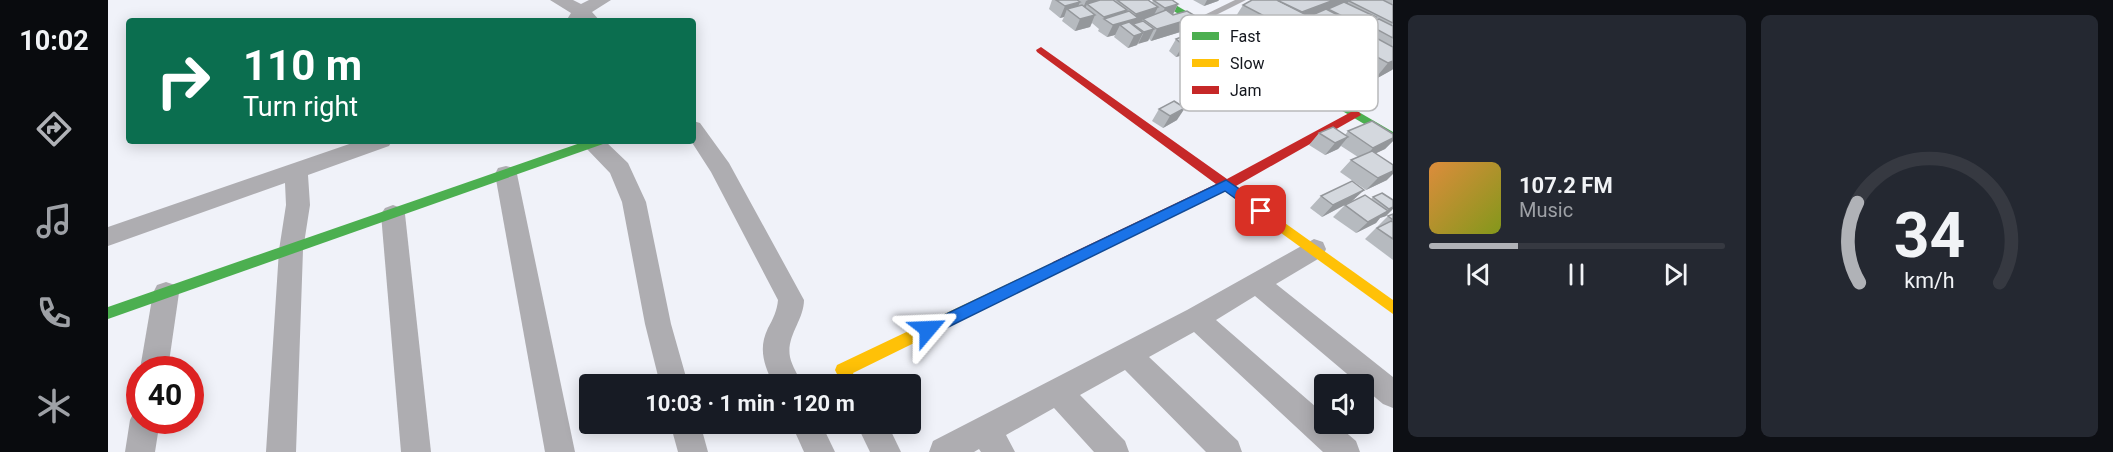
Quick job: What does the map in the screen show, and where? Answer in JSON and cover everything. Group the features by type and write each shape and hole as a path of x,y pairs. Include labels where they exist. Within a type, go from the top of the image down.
{"street":[{"path":"559,0 582,18 602,0"},
{"path":"1160,0 1186,15"},
{"path":"1041,50 1393,308"},
{"path":"1348,111 1393,137"},
{"path":"845,374 843,370 1226,185 1355,115"},
{"path":"696,132 721,169 791,300 791,311 776,343 778,364 783,374"},
{"path":"108,237 372,144"},
{"path":"108,313 590,144"},
{"path":"598,144 620,169 634,202 653,302 671,374"},
{"path":"281,452 291,250 298,205 296,171"},
{"path":"506,174 560,452"},
{"path":"393,214 416,452"},
{"path":"944,452 992,441 1058,392 1196,318 1314,249"},
{"path":"1257,283 1393,395"},
{"path":"156,356 166,293"},
{"path":"1196,318 1345,452"},
{"path":"1128,354 1227,452"},
{"path":"1058,392 1114,452"},
{"path":"140,452 143,434"},
{"path":"688,434 693,452"},
{"path":"812,434 820,452"},
{"path":"877,434 886,452"}],"lane":[{"path":"1210,15 1242,0"}],"building":[{"path":"1056,0 1077,0 1080,2 1065,6"},
{"path":"1100,0 1113,0 1127,10 1104,17 1087,4"},
{"path":"1117,0 1148,0 1158,7 1136,14"},
{"path":"1153,0 1172,0 1178,4 1165,8"},
{"path":"1252,0 1277,0 1306,15 1262,15 1243,5"},
{"path":"1277,0 1334,0 1302,12"},
{"path":"1383,0 1393,5 1393,23 1378,15 1349,1"},
{"path":"1344,2 1372,15 1340,15 1328,9"},
{"path":"1082,5 1095,15 1080,19 1067,9"},
{"path":"1326,9 1338,15 1312,15"},
{"path":"1166,10 1173,15 1187,11 1194,15 1180,15 1180,22 1157,29 1143,19"},
{"path":"1129,11 1138,18 1113,25 1104,19"},
{"path":"1378,19 1393,26 1393,38 1378,30"},
{"path":"1143,21 1154,29 1144,32 1133,24"},
{"path":"1129,22 1143,33 1134,36 1120,25"},
{"path":"1378,39 1393,47 1393,61 1388,63 1378,58"},
{"path":"1174,101 1180,105 1180,111 1170,116 1159,109"},
{"path":"1372,121 1393,134 1393,138 1373,148 1348,131"},
{"path":"1333,127 1348,137 1335,143 1319,133"},
{"path":"1372,151 1393,165 1393,171 1378,178 1351,160"},
{"path":"1352,181 1364,190 1333,205 1321,196"},
{"path":"1382,193 1393,200 1393,207 1389,209 1373,197"},
{"path":"1365,195 1388,211 1368,222 1345,205"},
{"path":"1393,222 1393,239 1377,228"}],"traffic: fast":[{"path":"1160,0 1186,15"},
{"path":"1349,111 1393,137"},
{"path":"108,313 590,144"}],"traffic: slow":[{"path":"1275,221 1393,308"},
{"path":"845,374 843,370 1058,266"}],"traffic: jam":[{"path":"1041,50 1275,221"},
{"path":"1058,266 1226,185 1355,115"}],"route":[{"path":"928,329 1226,185 1261,211"}]}
